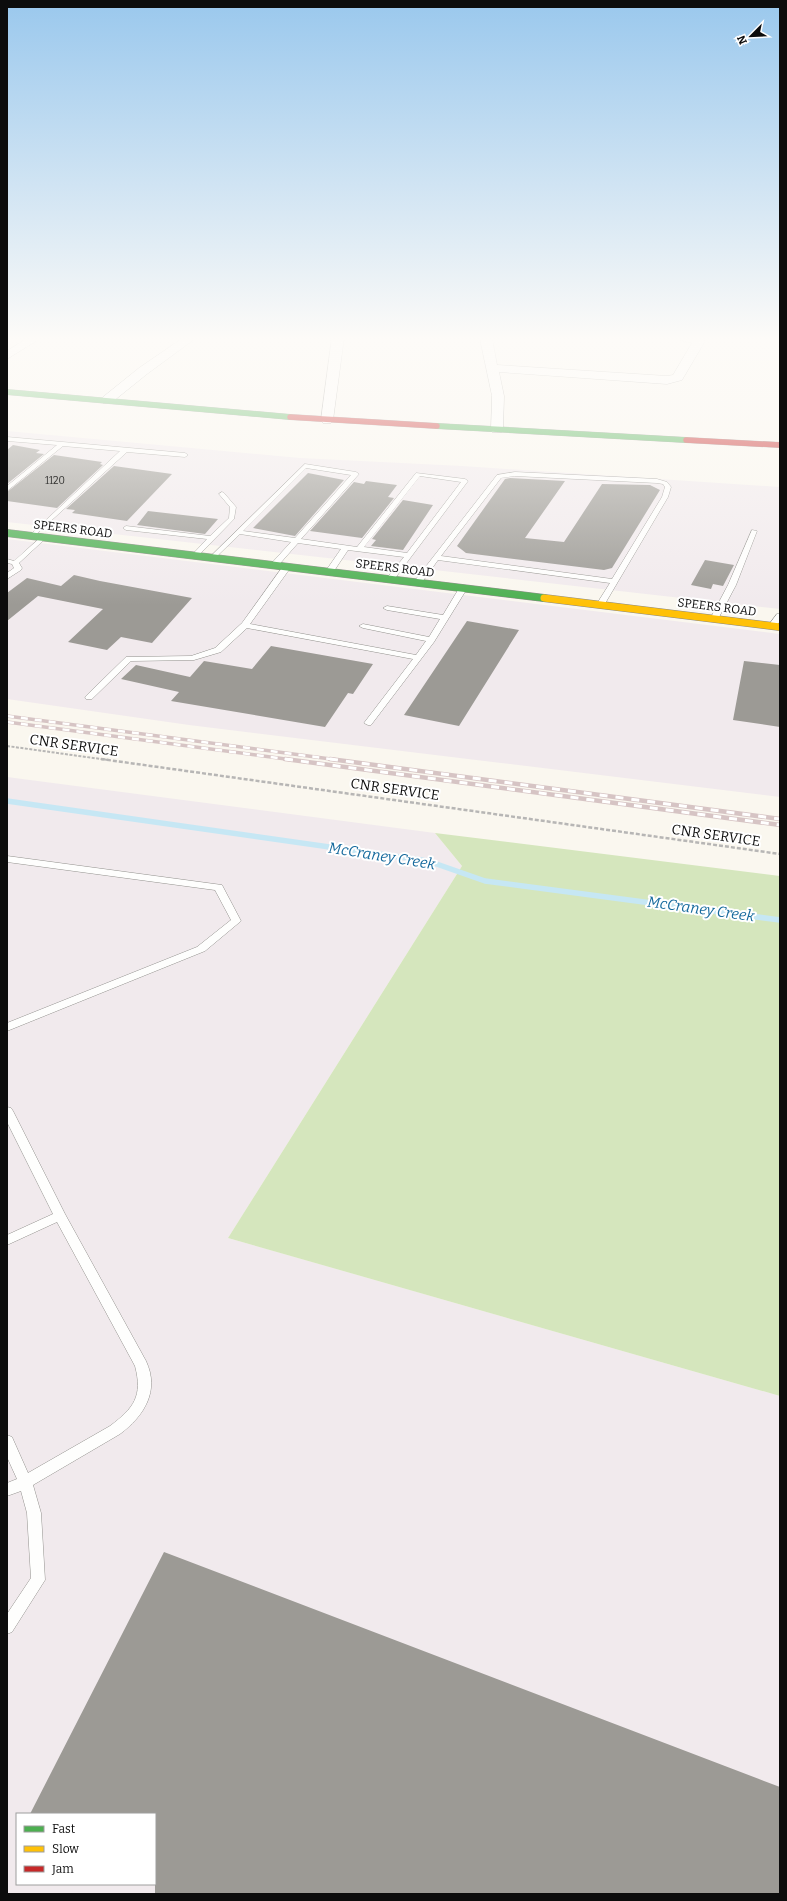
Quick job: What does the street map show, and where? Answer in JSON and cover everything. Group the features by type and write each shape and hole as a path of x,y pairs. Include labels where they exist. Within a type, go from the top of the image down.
{"street":[{"path":"454,427 780,445"},
{"name":"SPEERS ROAD","path":"8,534 418,583 464,587 776,626"}],"lane":[{"path":"7,439 185,455"},
{"path":"7,444 14,439"},
{"path":"7,489 62,444"},
{"path":"32,536 126,450"},
{"path":"212,558 305,466 356,474 274,565"},
{"path":"359,549 418,474 465,481 390,579"},
{"path":"418,583 498,476 516,474 665,483 668,487 665,497 600,605"},
{"path":"195,556 232,518 233,507 222,494"},
{"path":"126,528 212,538"},
{"path":"714,618 732,584 754,531"},
{"path":"238,532 408,556"},
{"path":"15,563 43,538"},
{"path":"329,572 346,547"},
{"path":"437,558 614,580"},
{"path":"7,561 15,563 18,568 7,577"},
{"path":"89,697 129,658 191,658 218,650 245,625 287,567"},
{"path":"368,723 416,657 431,640 464,587"},
{"path":"388,608 446,618"},
{"path":"776,626 780,616"},
{"path":"245,625 416,657"},
{"path":"363,626 431,640"},
{"path":"7,859 219,887 236,920 201,949 7,1027"},
{"path":"7,1111 60,1216 141,1365 146,1378 145,1392 140,1407 129,1420 115,1430 25,1482 7,1490"},
{"path":"7,1240 60,1216"},
{"path":"7,1441 25,1482 34,1514 38,1580 7,1626"}],"path":[{"name":"CNR SERVICE","path":"7,746 780,854"}],"shaded area":[{"path":"7,431 300,458 462,466 780,487 780,609 7,522"},
{"path":"7,539 780,634 780,797 189,725 7,699"},
{"path":"7,777 435,833 462,866 228,1238 780,1396 780,1894 7,1894"}],"green space":[{"path":"435,833 780,876 780,1396 228,1238 462,866"}],"building":[{"path":"13,445 40,450 36,453 44,454 7,484 7,450"},
{"path":"54,455 102,462 100,464 103,465 57,508 7,501 7,492"},
{"path":"114,466 172,474 127,521 72,513 75,510 66,509"},
{"path":"308,473 344,480 295,536 253,528"},
{"path":"505,479 565,481 525,538 564,542 602,484 650,485 660,490 612,568 604,570 466,553 457,546"},
{"path":"366,481 397,485 388,497 394,498 362,538 310,531 354,482 364,484"},
{"path":"403,500 433,505 403,550 371,546 376,540 372,539"},
{"path":"148,511 218,519 205,534 137,525"},
{"path":"705,560 734,565 723,586 713,584 711,589 691,585"},
{"path":"74,575 192,598 152,643 121,637 107,650 68,642 103,609 38,596 7,621 7,593 27,578 61,586"},
{"path":"467,621 519,630 459,726 404,715"},
{"path":"271,646 373,664 353,694 348,693 325,727 171,701 179,692 121,679 136,665 190,677 204,661 252,669"},
{"path":"744,661 780,665 780,727 733,720"},
{"path":"164,1552 780,1787 780,1894 155,1894 156,1813 31,1813"}],"waterway":[{"name":"McCraney Creek","path":"7,801 428,861 485,881 780,920"}],"railway":[{"path":"7,716 338,760"},
{"path":"7,722 293,760"},
{"path":"285,759 780,825"},
{"path":"330,759 780,819"}],"traffic: fast":[{"path":"450,427 686,440"},
{"path":"7,533 544,598"}],"traffic: slow":[{"path":"544,598 780,627"}],"traffic: jam":[{"path":"686,440 780,445"}]}
